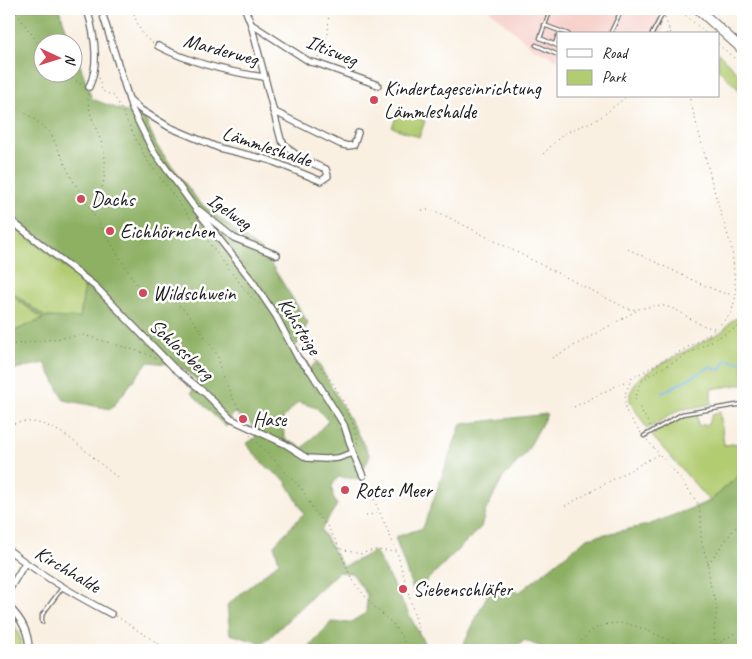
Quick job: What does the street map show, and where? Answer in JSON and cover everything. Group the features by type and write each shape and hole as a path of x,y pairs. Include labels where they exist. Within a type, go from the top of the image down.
{"main road":[{"path":"698,9 743,50"}],"street":[{"path":"87,9 95,54 93,74 89,87"},
{"path":"101,9 129,99 152,149 192,204"},
{"name":"Lämmleshalde","path":"129,99 141,110 169,127 219,148 269,160 321,181 325,179 328,176 326,169 299,158 287,149 282,142 251,24 245,9"},
{"name":"Iltisweg","path":"251,24 310,62 316,62 378,85"},
{"name":"Marderweg","path":"158,46 179,57 264,78"},
{"path":"273,111 340,144 354,145 358,133"},
{"name":"Igelweg","path":"192,204 234,238 278,255"},
{"name":"Kuhsteige","path":"192,204 253,282 276,316 298,358 311,372 344,425 363,476"},
{"name":"Schlossberg","path":"9,219 96,287 174,368 205,393 231,419 278,440 307,458 338,458 353,453"},
{"name":"Kirchhalde","path":"9,550 25,564 111,614"},
{"path":"9,590 25,564"},
{"path":"9,607 25,626 29,650"}],"lane":[{"path":"551,9 540,38 557,45"},
{"path":"611,32 622,9"},
{"path":"653,32 663,13 662,9"},
{"path":"544,25 557,33"},
{"path":"536,45 557,55"},
{"path":"644,436 682,414 743,404"},
{"path":"42,622 42,615 63,587"}],"path":[{"path":"13,9 32,35"},
{"name":"Marderweg","path":"133,9 141,31 148,40 158,46"},
{"path":"316,62 328,34 329,9"},
{"path":"678,9 705,32"},
{"path":"663,13 670,32"},
{"path":"720,46 743,66"},
{"path":"77,82 84,87 89,87 87,97 91,116 104,150 104,177 94,215"},
{"path":"543,154 563,134 600,118 625,98"},
{"path":"574,407 699,341 731,314 736,295 732,249 711,180 690,98"},
{"path":"9,102 50,132 72,180 134,281 141,289 168,298 182,308 202,332 217,354 222,375 250,434 302,489 314,511 326,524 340,549 352,580 373,606 392,623 408,650"},
{"path":"269,160 282,142"},
{"path":"422,210 440,213 628,309 636,310"},
{"path":"628,248 703,285 723,293 736,295"},
{"path":"552,358 636,310 653,306 664,306 699,324 709,328 716,328"},
{"path":"652,431 635,399 641,382 651,374 743,324"},
{"path":"9,345 83,335 146,353 160,361"},
{"path":"295,340 325,371 343,401 358,440 353,453"},
{"path":"632,378 625,394 627,413 684,483 699,505 701,540 717,606 714,631 715,645"},
{"path":"9,426 23,422 40,424 56,429 117,477"},
{"path":"565,506 660,454"},
{"path":"363,476 397,552 422,642 426,650"},
{"path":"366,516 380,512"},
{"path":"708,564 735,528 743,522"},
{"path":"340,549 360,554 374,550 397,552"},
{"path":"111,614 127,622 168,650"},
{"path":"577,650 580,642 588,632 609,624 642,628 686,646 700,648 715,645 728,639 743,625"}],"shaded area":[{"path":"488,9 655,9 665,26 663,32 557,32 557,60 532,47"}],"green space":[{"path":"9,9 59,9 67,32 32,32 32,82 82,82 82,71 92,99 145,119 157,146 199,202 264,253 308,323 292,353 305,374 317,361 370,456 359,479 338,477 332,486 333,497 337,505 321,530 343,567 375,551 428,650 307,650 331,622 349,623 366,613 367,595 352,573 338,572 263,644 230,634 227,605 279,562 274,545 304,513 285,480 265,466 246,444 256,437 251,423 234,412 226,427 191,393 198,381 179,365 148,362 111,409 64,400 45,363 9,370 9,333 43,319 9,293 9,290 45,317 80,318 85,283 9,222","holes":["298,402 317,408 328,421 303,448 284,438 283,418"]},
{"path":"720,55 743,78 743,91 738,89 720,71"},
{"path":"399,110 425,121 419,137 392,127"},
{"path":"9,222 85,283 80,319 45,317 9,290"},
{"path":"9,293 43,319 9,333"},
{"path":"743,315 743,384 711,389 711,404 679,410 647,429 630,401 630,393 638,379 654,368 723,331 731,321"},
{"path":"720,412 724,445 743,443 743,472 710,501 652,436 666,423 678,418 697,413 698,426 708,424 712,415"},
{"path":"547,414 526,453 503,478 486,510 481,527 414,593 395,537 423,528 461,424"},
{"path":"743,472 743,650 542,650 543,648 524,640 516,650 461,650 493,583 520,592 587,538 648,525 710,501"},
{"path":"14,624 21,640 22,650 9,650 9,634"}],"waterway":[{"path":"662,393 710,367 718,370 722,369 725,361 743,361"}],"place":[{"name":"Kindertageseinrichtung Lämmleshalde","path":"374,100"},
{"name":"Dachs","path":"81,199"},
{"name":"Eichhörnchen","path":"110,231"},
{"name":"Wildschwein","path":"143,293"},
{"name":"Hase","path":"243,419"},
{"name":"Rotes Meer","path":"345,490"},
{"name":"Siebenschläfer","path":"403,589"}]}
